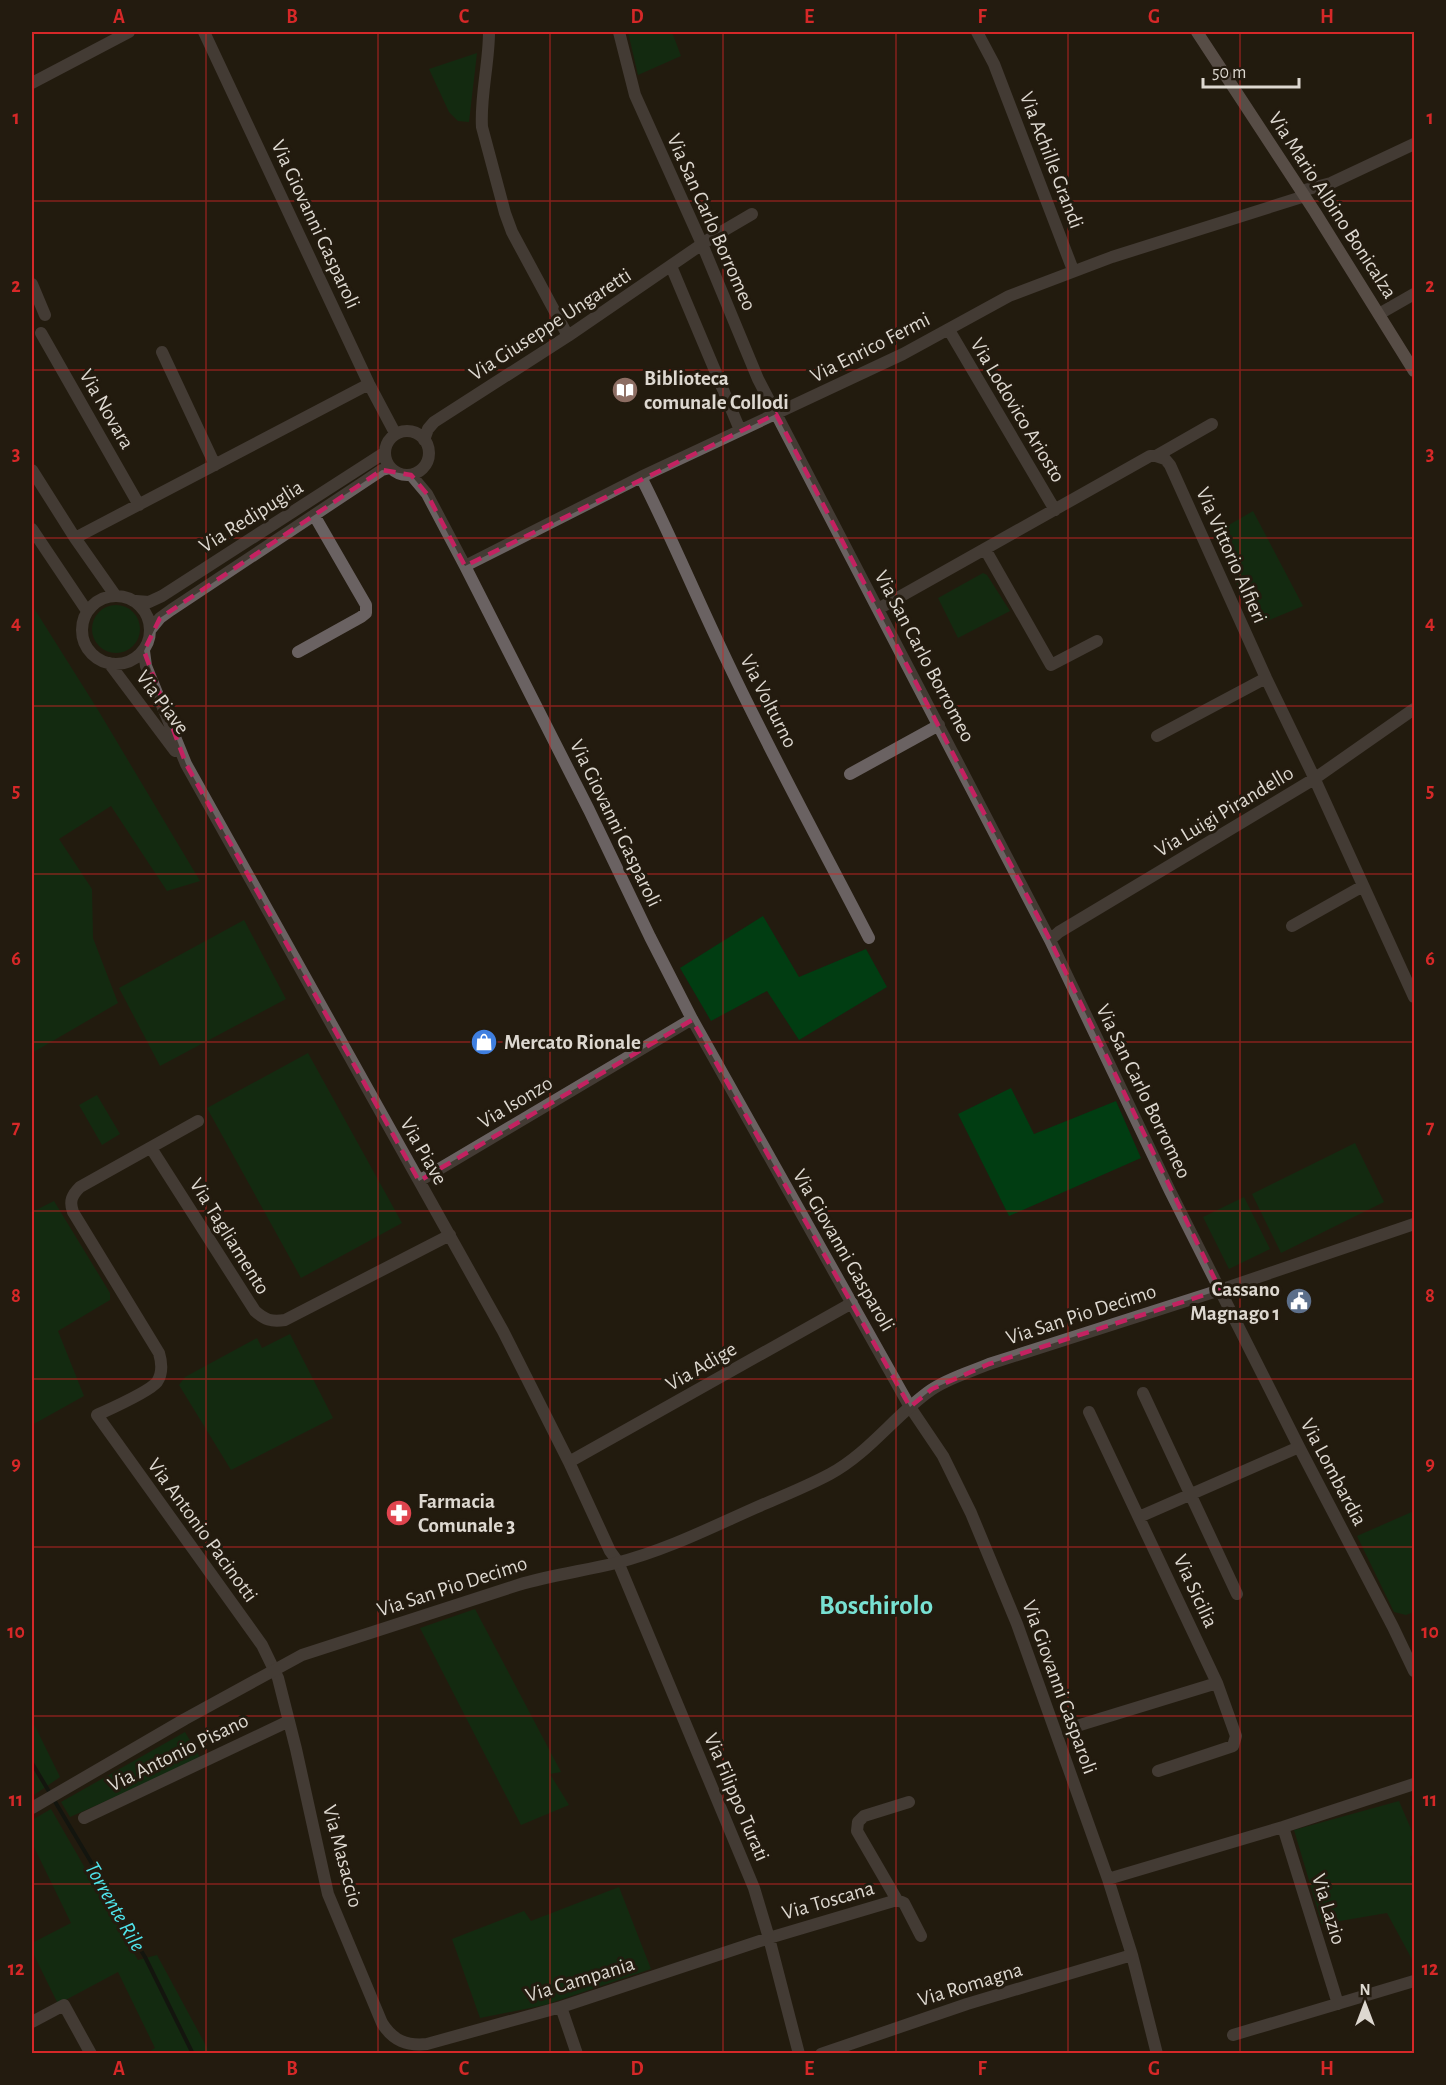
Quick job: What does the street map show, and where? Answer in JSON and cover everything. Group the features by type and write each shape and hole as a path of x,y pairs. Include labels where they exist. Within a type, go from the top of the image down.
{"main road":[{"name":"Via Mario Albino Bonicalza","path":"1197,32 1305,197 1414,371"}],"street":[{"path":"32,83 129,32"},
{"name":"Via Giovanni Gasparoli","path":"204,32 369,384 395,433"},
{"path":"489,32 488,66 481,113 482,128 512,232 568,336"},
{"name":"Via San Carlo Borromeo","path":"619,32 635,95 702,244 758,379 1050,940 1164,1180 1220,1290"},
{"name":"Via Achille Grandi","path":"977,32 994,64"},
{"name":"Via Achille Grandi","path":"985,32 994,64 1073,270"},
{"name":"Via Enrico Fermi","path":"465,566 641,477 903,354 1009,296 1073,270 1305,197 1414,144"},
{"name":"Via Giuseppe Ungaretti","path":"424,440 428,429 434,422 568,336 702,244 752,214"},
{"path":"671,266 740,430"},
{"path":"32,284 45,315"},
{"path":"1379,314 1414,294"},
{"name":"Via Lodovico Ariosto","path":"949,330 1055,510"},
{"name":"Via Novara","path":"41,333 139,504"},
{"path":"162,352 215,465"},
{"path":"75,538 369,384"},
{"path":"878,609 1150,456 1156,456 1212,424"},
{"path":"411,431 424,440 429,455 423,468 411,475 404,475 390,468 384,453 386,445 395,433 411,431"},
{"name":"Via Redipuglia","path":"136,601 149,602 162,596 384,453"},
{"name":"Via Vittorio Alfieri","path":"1156,456 1165,459 1170,465 1414,997"},
{"name":"Via Redipuglia","path":"151,629 160,618 382,470 390,468"},
{"name":"Via Giovanni Gasparoli","path":"423,468 427,494"},
{"path":"32,470 115,595"},
{"name":"Via Giovanni Gasparoli","path":"411,475 427,494 465,566 692,1020 910,1407 943,1456 972,1513 1017,1624 1108,1879 1132,1955 1157,2054"},
{"name":"Via Volturno","path":"641,477 729,665 869,938"},
{"name":"Via Redipuglia","path":"298,652 366,613 366,605 314,515"},
{"path":"32,529 87,611"},
{"path":"985,549 1051,665 1097,640"},
{"path":"115,595 126,596 136,601 144,608 151,629 144,651 126,663 109,663 98,659 86,646 81,628 87,611 99,599 115,595"},
{"name":"Via Piave","path":"144,651 146,666 186,764 508,1341 569,1462 610,1551 618,1562"},
{"name":"Via Piave","path":"109,663 186,764"},
{"path":"1157,736 1266,678"},
{"name":"Via Luigi Pirandello","path":"1050,940 1069,926 1314,779 1414,709"},
{"path":"850,774 939,725"},
{"path":"1292,926 1363,886"},
{"name":"Via Isonzo","path":"419,1181 692,1020"},
{"path":"151,1148 198,1121"},
{"name":"Via Tagliamento","path":"151,1148 255,1311 264,1320 275,1322 285,1320 450,1235"},
{"name":"Via Antonio Pacinotti","path":"151,1148 80,1187 73,1194 70,1203 73,1212 159,1353 162,1363 156,1383 97,1415 262,1645 274,1669"},
{"name":"Via San Pio Decimo","path":"33,1807 302,1655 551,1575 618,1562 708,1529 828,1475 857,1456 890,1424 932,1389 989,1364 1220,1290 1414,1224"},
{"name":"Via Lombardia","path":"1220,1290 1414,1671"},
{"name":"Via Adige","path":"569,1462 852,1303"},
{"name":"Via Sicilia","path":"1143,1393 1237,1594"},
{"name":"Via Sicilia","path":"1089,1412 1217,1683 1236,1736 1233,1746 1158,1771"},
{"path":"1139,1517 1299,1448"},
{"name":"Via Filippo Turati","path":"618,1562 754,1888 799,2054"},
{"name":"Via Masaccio","path":"274,1669 289,1720 328,1894 382,2023 389,2034 400,2041"},
{"path":"1080,1725 1217,1683"},
{"name":"Via Antonio Pisano","path":"84,1818 289,1720"},
{"path":"1108,1879 1283,1827 1414,1784"},
{"name":"Via Toscana","path":"909,1802 864,1816 858,1822 857,1831 897,1900 904,1903 921,1936"},
{"name":"Via Lazio","path":"1283,1827 1338,2004"},
{"name":"Via Toscana","path":"769,1938 897,1900"},
{"name":"Via Campania","path":"400,2041 413,2045 427,2044 561,2007 769,1938"},
{"name":"Via Romagna","path":"821,2054 967,2004 1132,1955"},
{"path":"1233,2035 1414,1981"},
{"path":"32,2022 64,2005 91,2054"},
{"path":"561,2007 577,2054"}],"highlighted area":[{"path":"776,414 1050,940 1220,1290 989,1364 932,1389 910,1407 692,1020 419,1181 186,764 144,651 160,618 382,470 411,475 427,494 465,566"}],"green space":[{"path":"628,32 672,32 681,56 638,75"},
{"path":"477,53 469,122 458,121 449,112 429,69"},
{"path":"1253,511 1303,606 1255,626 1215,533"},
{"path":"983,573 987,575 1010,611 958,638 938,598"},
{"path":"32,605 200,881 167,891 111,806 59,839 92,889 93,938 118,1003 32,1053"},
{"path":"116,605 133,612 140,629 133,646 116,653 99,646 92,629 99,612"},
{"path":"763,916 799,977 866,949 887,987 799,1040 767,991 711,1021 680,968"},
{"path":"244,920 286,999 160,1066 119,988"},
{"path":"308,1053 402,1223 301,1278 207,1108"},
{"path":"1011,1088 1034,1134 1116,1101 1141,1158 1009,1216 958,1114"},
{"path":"97,1095 120,1134 102,1145 79,1105"},
{"path":"1355,1143 1384,1202 1281,1253 1252,1194"},
{"path":"1244,1197 1270,1249 1229,1269 1203,1217"},
{"path":"54,1201 110,1293 110,1300 58,1331 84,1396 32,1425 32,1212"},
{"path":"290,1334 333,1418 231,1470 179,1385 185,1377 257,1338 262,1348"},
{"path":"1414,1511 1414,1612 1406,1615 1394,1612 1357,1536"},
{"path":"475,1609 561,1772 550,1774 569,1805 521,1825 420,1628"},
{"path":"32,1720 60,1777 34,1795 32,1790"},
{"path":"185,1732 201,1759 70,1817 61,1802"},
{"path":"1399,1801 1414,1836 1414,1854 1410,1857 1414,1866 1414,1963 1387,1913 1322,1924 1294,1830"},
{"path":"51,1809 138,1960 157,1955 210,2053 147,2053 155,2048 118,1972 58,2004 32,1951 32,1943 71,1923 32,1843 32,1820"},
{"path":"619,1887 651,1969 545,2005 480,2018 452,1939 524,1911 531,1921"}],"waterway":[{"name":"Torrente Rile","path":"32,1763 145,1957 193,2054"}],"place":[{"name":"Biblioteca comunale Collodi","path":"625,390"},
{"name":"Mercato Rionale","path":"484,1042"},
{"name":"Cassano Magnago 1","path":"1299,1301"},
{"name":"Farmacia Comunale 3","path":"399,1513"}],"district":[{"name":"Boschirolo","path":"876,1605"}]}
